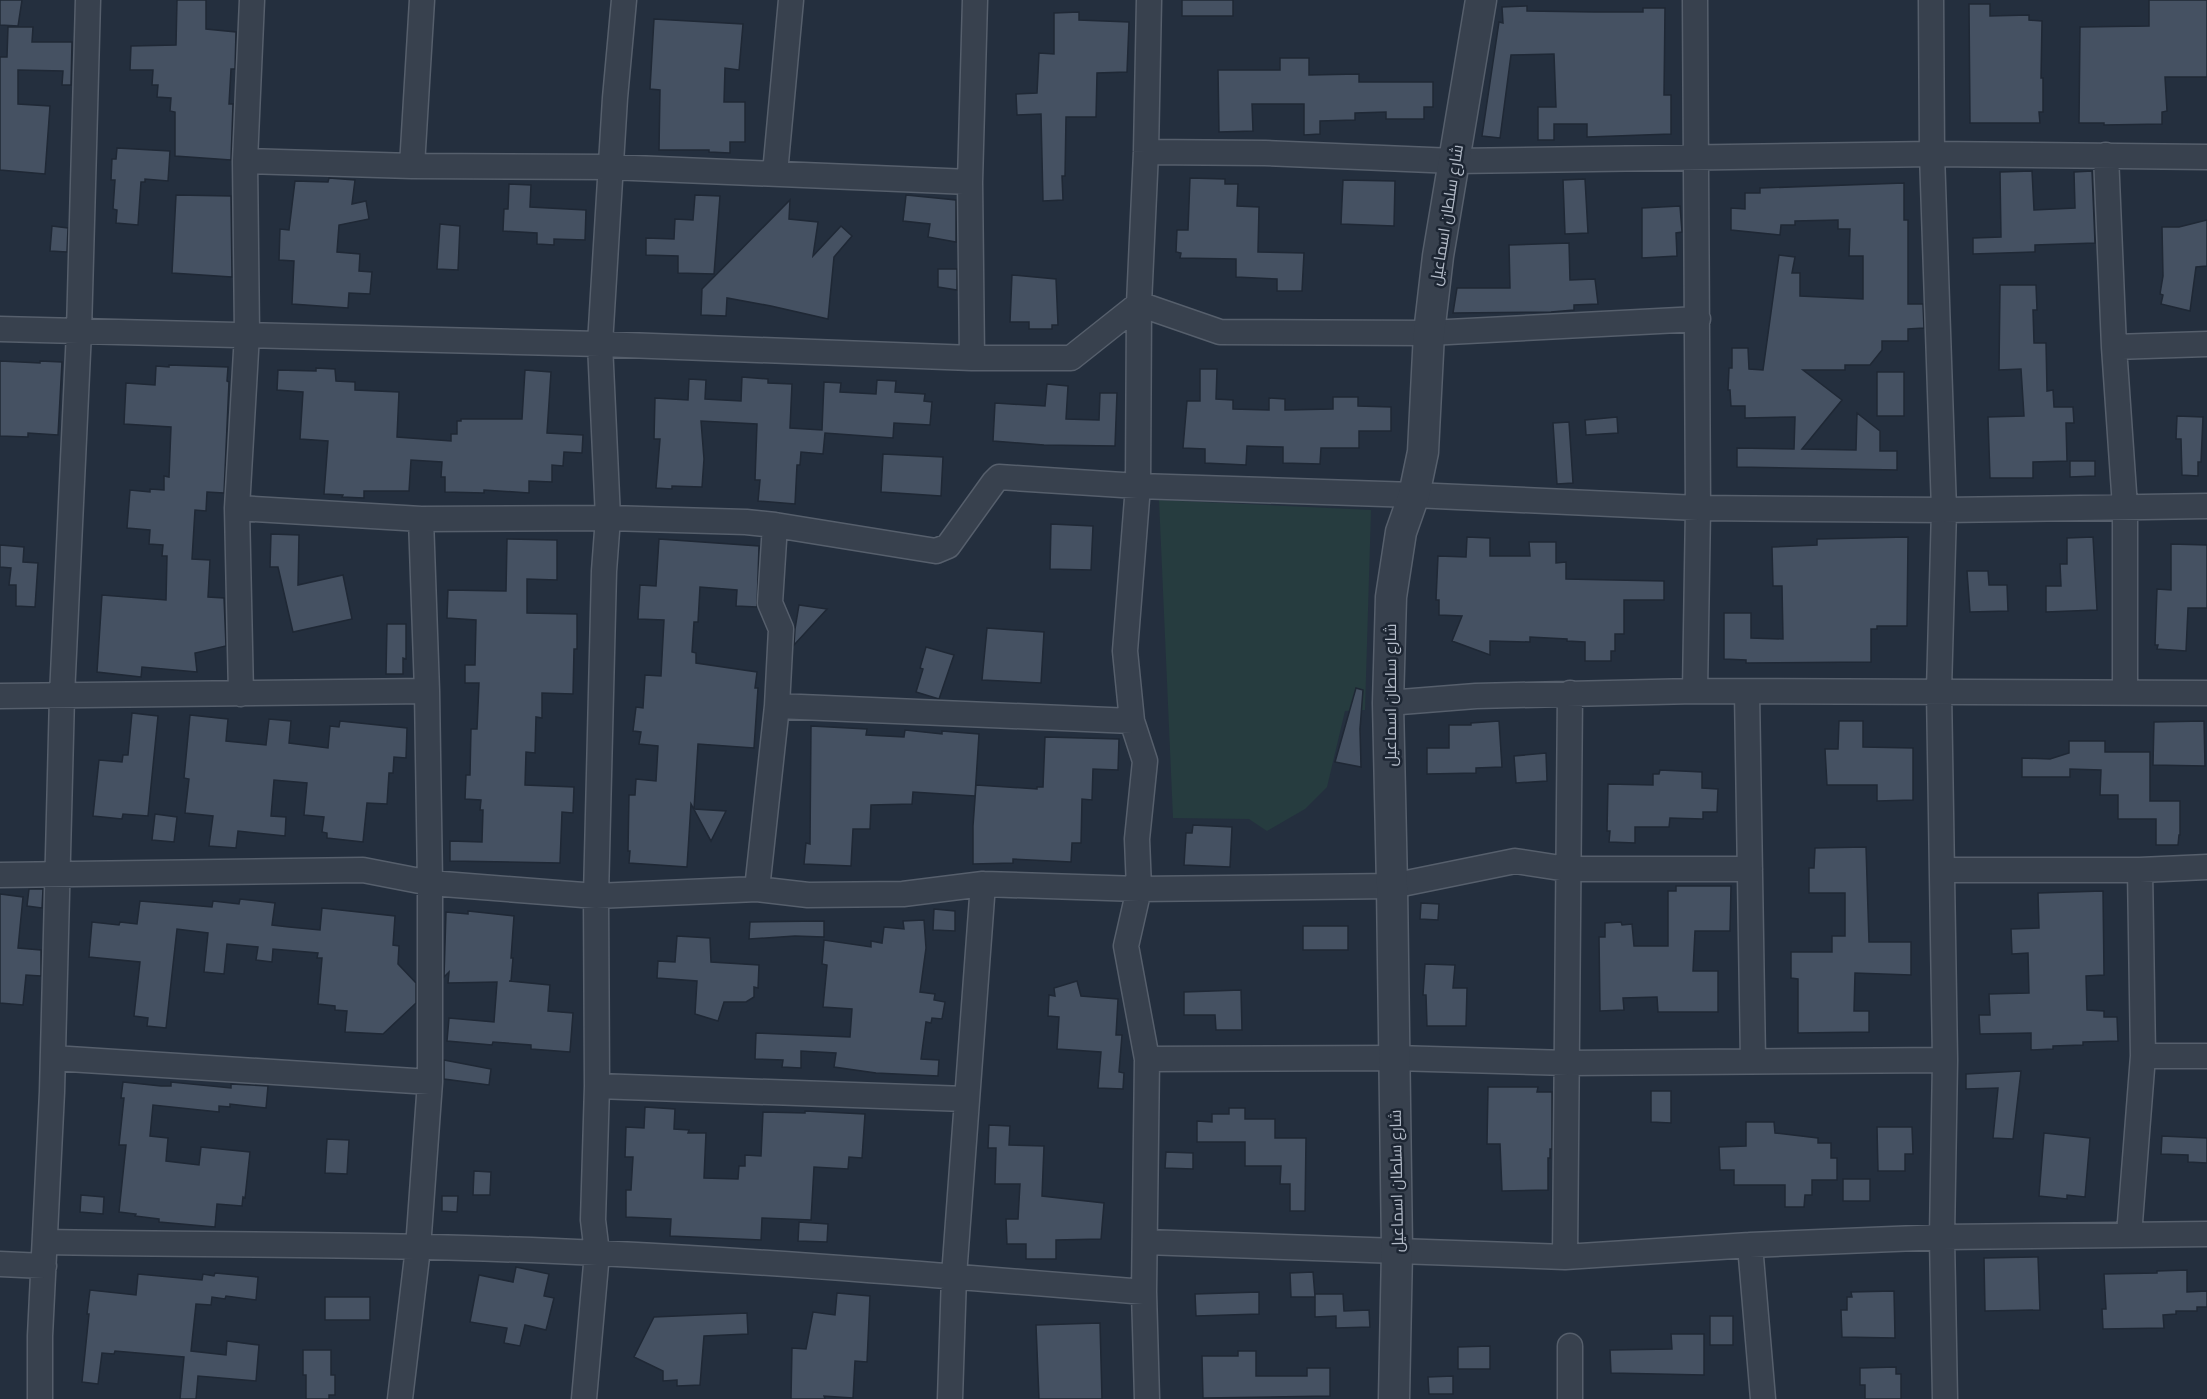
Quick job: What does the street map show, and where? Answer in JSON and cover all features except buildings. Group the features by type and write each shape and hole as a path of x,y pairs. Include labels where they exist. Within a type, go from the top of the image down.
{"street":[{"path":"40,1399 53,1059 62,696 79,331 88,0"},
{"path":"241,694 237,508 246,334 245,161 252,0"},
{"path":"412,166 422,0"},
{"path":"584,1399 597,1253 593,1220 597,1086 596,896 604,571 608,518 600,344 610,167 624,0"},
{"path":"775,173 791,0"},
{"path":"972,358 970,182 975,0"},
{"path":"1147,1399 1144,1292 1147,1059 1126,946 1139,889 1137,839 1145,761 1132,721 1125,651 1138,486 1139,304 1146,152 1149,0"},
{"name":"شارع سلطان اسماعيل","path":"1394,1399 1397,1251 1388,703 1389,631 1394,564 1401,532 1414,495 1423,452 1429,333 1475,0"},
{"path":"1695,0 1698,319 1695,691"},
{"path":"1932,0 1932,154 1944,510 1939,690 1945,1060 1942,1237 1945,1399"},
{"path":"1146,152 1265,153 1454,161 1932,154 2207,157"},
{"path":"2106,156 2114,347 2125,507 2125,691"},
{"path":"245,161 412,166 610,167 970,182"},
{"path":"0,329 600,344 972,358 1071,358 1139,304"},
{"path":"1139,304 1220,332 1429,333 1698,319"},
{"path":"2114,347 2207,344"},
{"path":"237,508 421,519 608,518 775,525 936,551 948,546 999,477 1138,486 1414,495 1698,508 1944,510 2207,506"},
{"path":"400,1399 418,1248 430,1082 427,691 421,519"},
{"path":"757,889 777,706 781,629 770,603 775,525"},
{"path":"1388,703 1476,696 1695,691 1939,690 2207,693"},
{"path":"0,696 427,691"},
{"path":"1746,692 1753,1061"},
{"path":"1565,1257 1570,693"},
{"path":"777,706 1132,721"},
{"path":"0,875 363,870 430,883 596,896 757,889 808,895 903,894 983,884 1139,889 1392,886 1515,861 1567,869 1750,869"},
{"path":"1942,870 2140,870 2207,867"},
{"path":"2129,1235 2143,1056 2140,870"},
{"path":"950,1399 954,1276 983,884"},
{"path":"2143,1056 2207,1056"},
{"path":"1147,1059 1395,1058 1568,1063 1945,1060"},
{"path":"53,1059 430,1082"},
{"path":"597,1086 966,1099"},
{"path":"1145,1242 1565,1257 1750,1245 1942,1237 2207,1234"},
{"path":"45,1242 597,1253 954,1276 1144,1292"},
{"path":"1750,1245 1763,1399"},
{"path":"0,1264 44,1266"},
{"path":"1570,1346 1570,1399"}],"green space":[{"path":"1159,500 1371,510 1365,710 1345,711 1327,787 1305,809 1267,831 1249,819 1173,818"}]}
